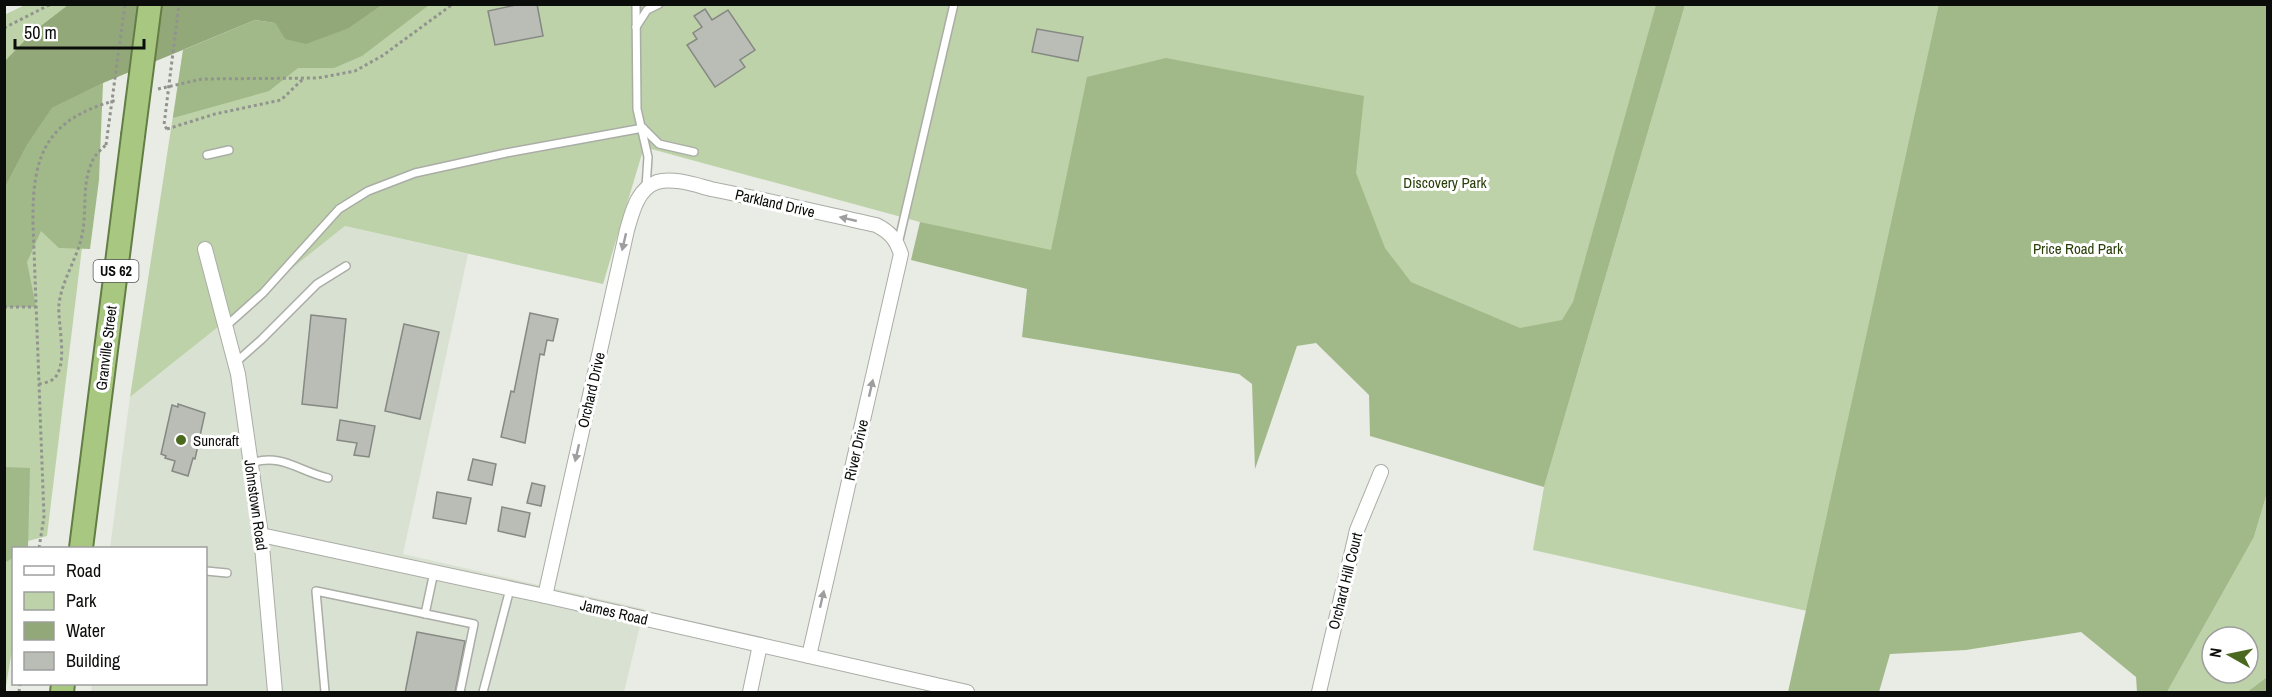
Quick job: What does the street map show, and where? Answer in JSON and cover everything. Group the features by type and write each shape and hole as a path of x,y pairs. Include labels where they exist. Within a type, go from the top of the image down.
{"highway":[{"name":"Granville Street","path":"81,547 150,4"}],"street":[{"name":"Parkland Drive","path":"646,189 657,182 676,182 734,193 876,225 890,232 898,244"},
{"name":"Orchard Drive","path":"545,596 627,230 635,202 646,189"},
{"name":"River Drive","path":"809,656 900,264 901,254 898,244"},
{"name":"Johnstown Road","path":"205,249 235,363 251,463 261,535 275,693"},
{"name":"Orchard Hill Court","path":"1319,693 1357,530 1381,472"},
{"name":"James Road","path":"261,535 545,596 967,693"},
{"path":"750,693 760,645"}],"lane":[{"path":"636,4 638,109 648,157 646,189"},
{"path":"636,27 646,10 659,4"},
{"path":"898,244 954,4"},
{"path":"643,128 659,144 694,152"},
{"path":"225,327 263,293 339,209 368,191 416,173 506,153 643,128"},
{"path":"207,155 229,150"},
{"path":"235,363 317,284 346,266"},
{"path":"251,463 265,458 275,459 328,478"},
{"path":"207,571 227,573"},
{"path":"425,614 434,572"},
{"path":"483,693 510,589"},
{"path":"325,693 316,591 474,624 460,693"}],"path":[{"path":"4,28 51,4"},
{"path":"39,384 53,379 59,371 62,358 59,305 82,237 86,214 86,180 94,156 106,145 125,4"},
{"path":"179,4 164,125 167,129 215,114 281,100 304,78"},
{"path":"151,90 202,79 338,76 369,64 453,4"},
{"path":"39,547 44,517 32,206 37,170 51,137 65,122 96,105 118,99"},
{"path":"4,307 36,307"}],"shaded area":[{"path":"345,226 468,254 403,554 644,609 624,692 91,692 92,685 207,685 207,547 110,547 130,397"}],"green space":[{"name":"Price Road Park","path":"1939,4 2267,5 2267,493 2254,537 2205,625 2200,625 2200,633 2167,692 2137,692 2136,677 2081,632 1966,650 1890,654 1879,692 1788,692"},
{"path":"25,5 115,5 97,124 47,536 5,547 4,15"},
{"name":"Discovery Park","path":"328,5 1680,5 1567,398 644,147 603,284 345,226 130,397 183,50"},
{"path":"382,5 429,5 362,56 334,68 298,68 269,91 173,118 183,50 255,20 275,23 285,39 349,28"},
{"path":"1656,5 1685,5 1544,487 1370,436 1369,395 1316,343 1297,346 1255,469 1252,384 1239,374 1022,337 1027,289 911,260 920,222 1051,250 1087,77 1166,58 1364,96 1356,173 1385,248 1411,282 1520,328 1562,320 1573,302"},
{"path":"1685,5 2267,5 1853,399 1807,611 1533,550 1544,487"},
{"path":"103,83 99,180 90,249 59,248 41,231 27,262 36,307 5,307 5,187 27,145 52,108"},
{"path":"4,467 30,468 28,547 12,547 12,559 5,563"},
{"path":"2267,493 2267,677 2260,682 2260,625 2205,625 2254,537"},
{"path":"12,559 12,650 5,692 5,563"},
{"path":"2200,633 2200,685 2256,685 2247,692 2167,692"},
{"path":"2267,677 2267,692 2247,692 2260,685 2260,682"}],"water":[{"path":"68,5 382,5 349,28 306,44 285,39 275,23 255,20 103,83 52,108 27,145 5,187 5,61 33,32"}],"building":[{"path":"520,4 537,4 543,36 495,45 488,11"},
{"path":"705,9 712,20 728,10 755,50 740,60 745,67 715,87 687,45 697,39 693,33 702,27 694,16"},
{"path":"1037,29 1083,37 1078,61 1032,52"},
{"path":"530,313 558,319 553,341 547,340 544,355 540,354 525,443 501,437 511,391 514,392"},
{"path":"311,315 346,319 337,408 302,404"},
{"path":"404,324 439,332 420,419 385,411"},
{"name":"Suncraft","path":"178,404 205,413 195,459 193,458 188,476 172,471 175,461 161,454 172,405 178,407"},
{"path":"340,420 375,426 369,457 354,455 357,443 337,440"},
{"path":"473,459 496,464 492,485 468,480"},
{"path":"532,483 545,486 541,506 527,503"},
{"path":"437,492 471,498 466,524 433,518"},
{"path":"502,507 530,513 525,537 498,531"},
{"path":"417,632 465,641 455,693 405,693"}],"place":[{"name":"Suncraft","path":"181,440"}]}
